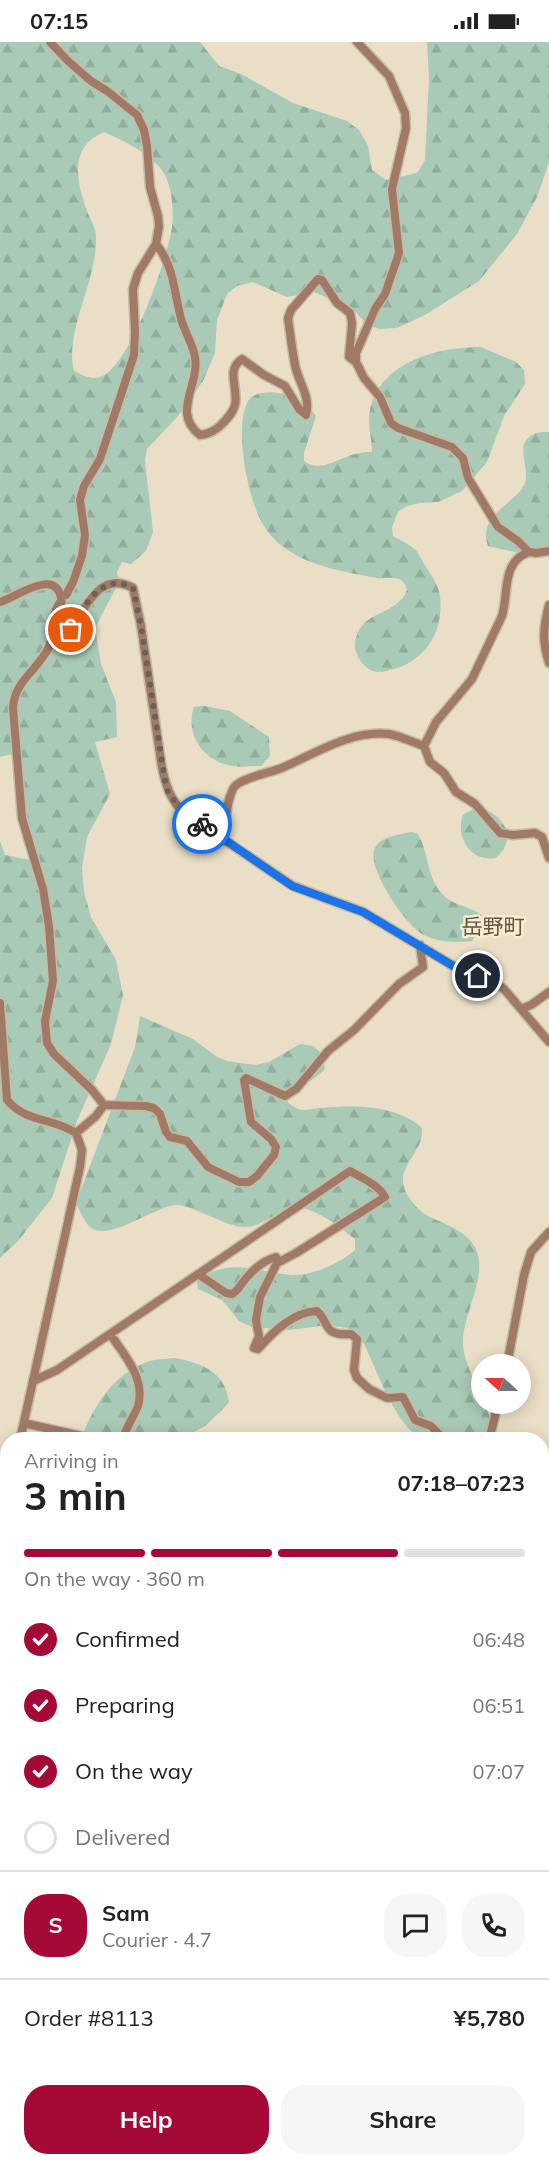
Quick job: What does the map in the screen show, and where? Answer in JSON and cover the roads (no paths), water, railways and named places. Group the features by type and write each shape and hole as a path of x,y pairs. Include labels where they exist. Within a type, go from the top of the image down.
{"street":[{"path":"50,42 91,81 137,115 144,130 150,186 158,216 156,244 138,273 133,289 134,356 100,459 84,486 80,500 85,535 82,556 73,582 55,608 48,647 13,697 22,818 43,889 49,926 53,981 45,1021 47,1043 54,1054 92,1090 104,1105 154,1108 160,1114 170,1137 187,1141 208,1167 239,1182 249,1182 274,1155 276,1147 271,1139 251,1122 244,1080 246,1078 285,1096 296,1089 328,1051 354,1030 399,984 423,967 420,945"},
{"path":"357,42 388,76 405,113 406,128 392,189 399,253 385,294 375,309 356,353 356,362 364,378 380,397 391,423 398,428 452,447 458,452 463,458 468,478 498,527 518,540 529,552"},
{"path":"156,244 170,265 181,316 195,357 187,402 189,423 200,435 215,431 231,414 236,398 233,373 236,363 242,359 264,375 285,386 303,414 306,415 307,400 303,384 295,368 288,318 291,310 318,279 322,280 337,303 350,313 352,323 349,357 356,362"},
{"path":"549,551 520,555 507,578 506,606 472,679 436,722 424,746 430,762 444,773 456,792 475,804 500,833 513,835 535,833 542,837 549,858"},
{"path":"0,602 37,585 49,585 56,589 61,599 65,636 94,594 104,586 111,583 128,585 133,588 166,788 174,803 184,813 292,886 363,912 460,970 504,988 549,1042"},
{"path":"549,605 544,624 543,644 549,663"},
{"path":"223,838 230,794 236,785 244,781 283,768 321,749 360,736 392,735 424,746"},
{"path":"521,1009 549,992"},
{"path":"0,1003 7,1100 21,1113 52,1121 76,1133 82,1150 22,1432"},
{"path":"76,1133 96,1116 104,1105"},
{"path":"33,1381 57,1370 350,1171 382,1192 385,1197 277,1263 260,1297 256,1320 259,1336 254,1348 258,1349 281,1325 309,1311 317,1311 323,1316 326,1327 330,1331 351,1334 357,1339 354,1370 357,1378 369,1389 387,1398 403,1397 415,1419 431,1426 437,1432"},
{"path":"509,1354 524,1275 531,1252 549,1232"},
{"path":"198,1274 226,1293 232,1294 247,1277 269,1259 276,1257 277,1263"},
{"path":"110,1334 130,1364 138,1381 138,1404 125,1432"},
{"path":"491,1432 496,1414"},
{"path":"24,1423 64,1432"}],"district":[{"name":"岳野町","path":"493,926"}]}
